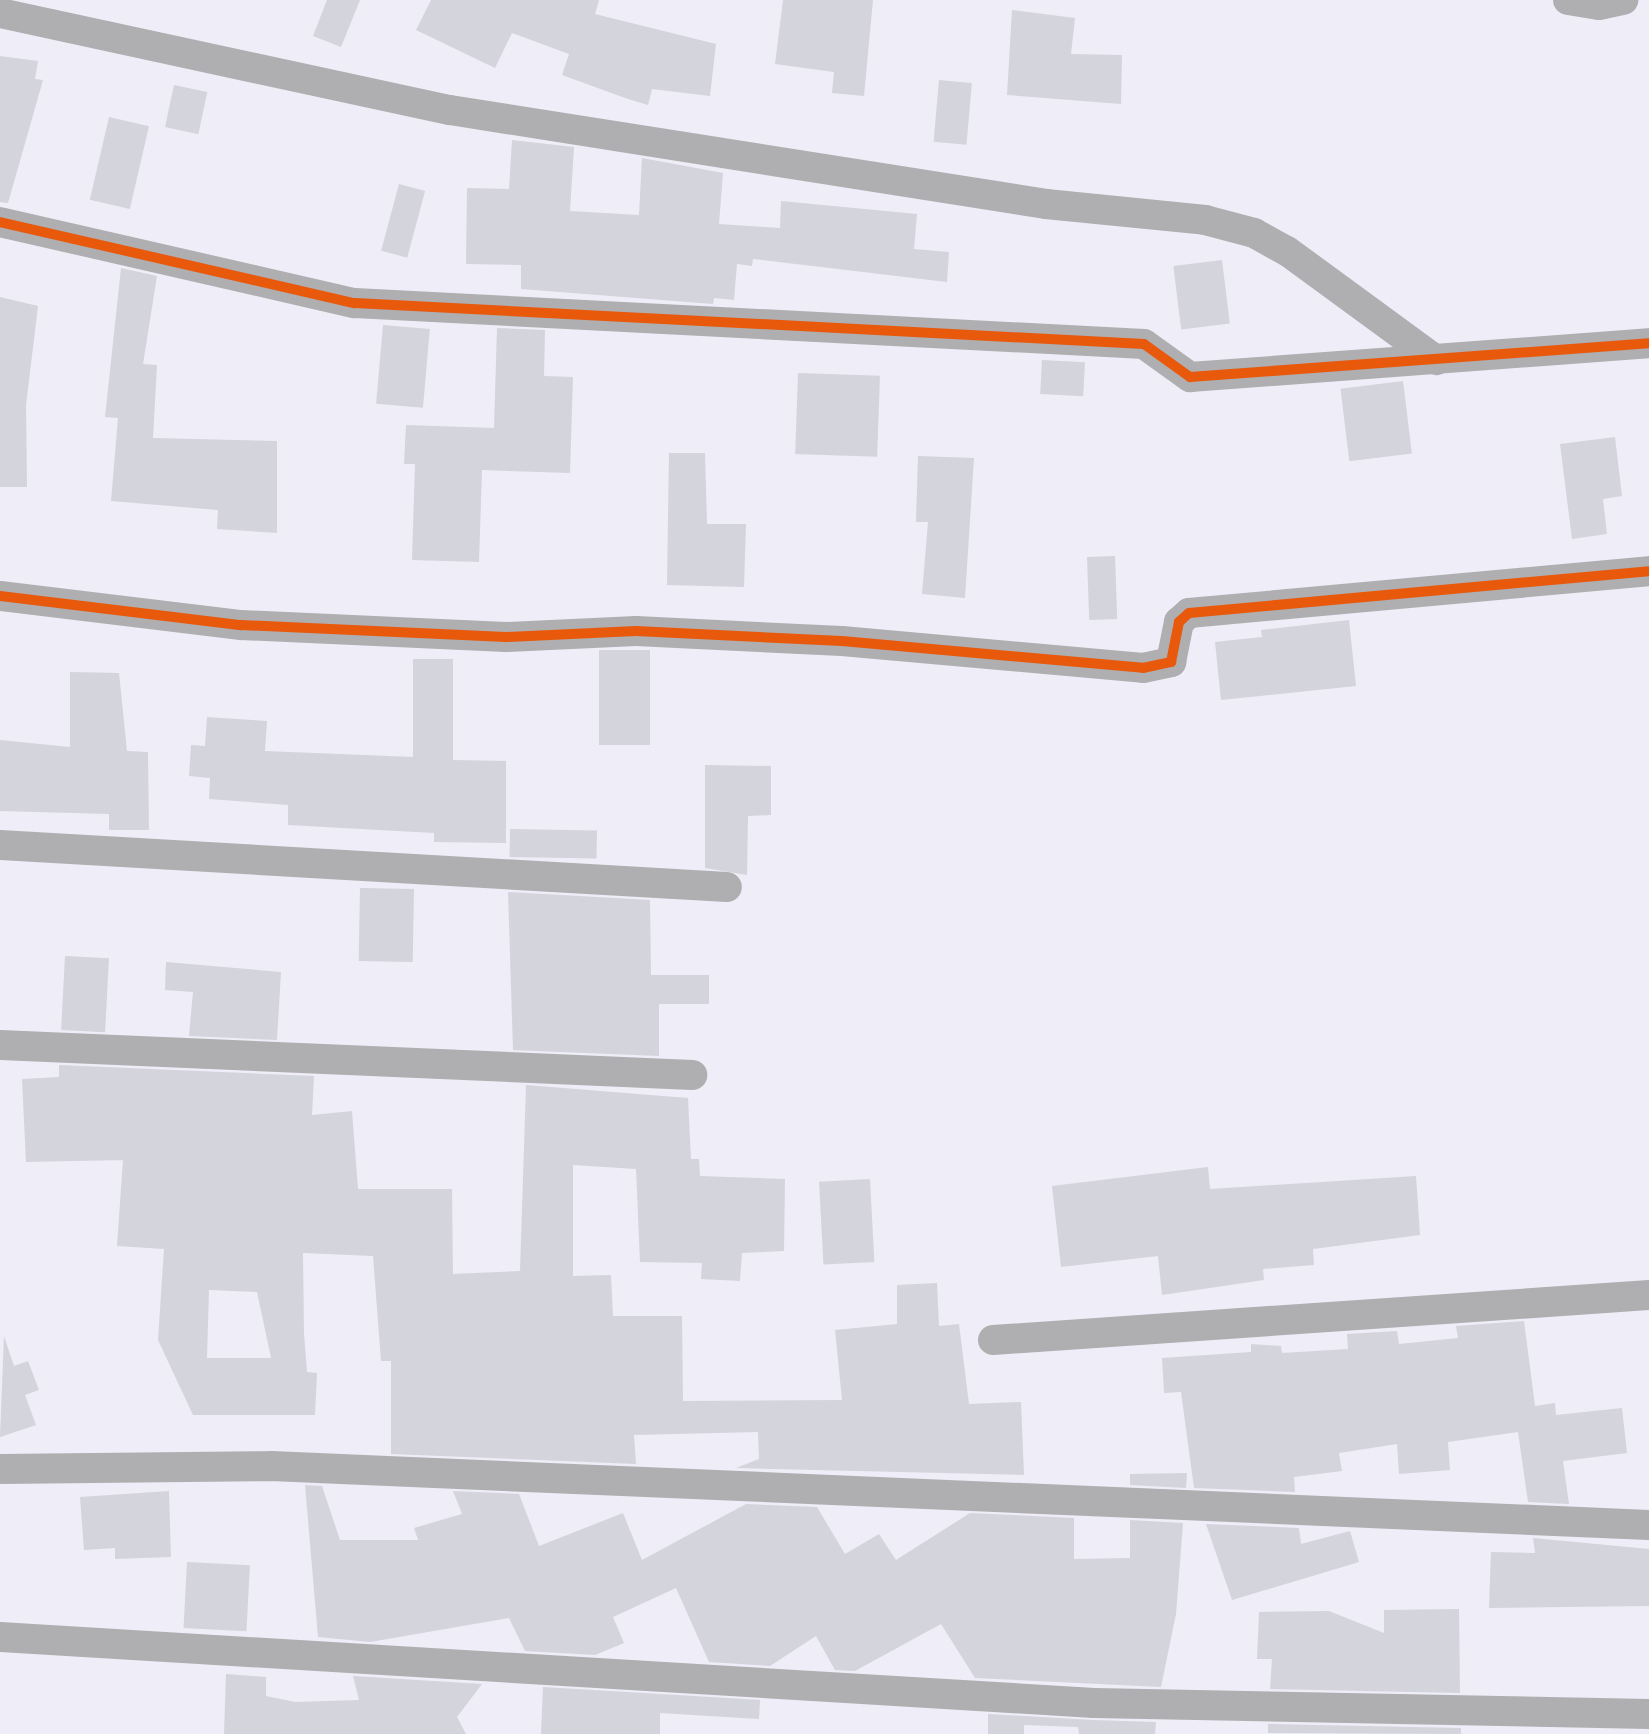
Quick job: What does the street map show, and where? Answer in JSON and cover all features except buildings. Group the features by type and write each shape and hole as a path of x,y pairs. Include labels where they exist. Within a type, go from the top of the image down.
{"street":[{"path":"1568,0 1599,5 1623,0"},
{"path":"0,13 450,110 1046,204 1205,220 1254,233 1287,251 1436,360"},
{"path":"0,222 355,303 1144,344 1190,377 1649,343"},
{"path":"0,596 241,625 506,637 636,631 828,640 1143,668 1171,662 1179,622 1189,613 1649,571"},
{"path":"0,845 727,887"},
{"path":"0,1045 692,1075"},
{"path":"993,1340 1649,1295"},
{"path":"0,1469 271,1466 1649,1525"},
{"path":"0,1637 1094,1703 1649,1714"}],"cycle path":[{"path":"0,222 355,303 1144,344 1190,377 1649,343"},
{"path":"0,596 241,625 506,637 636,631 842,641 1143,668 1171,662 1179,622 1189,613 1649,571"}]}
